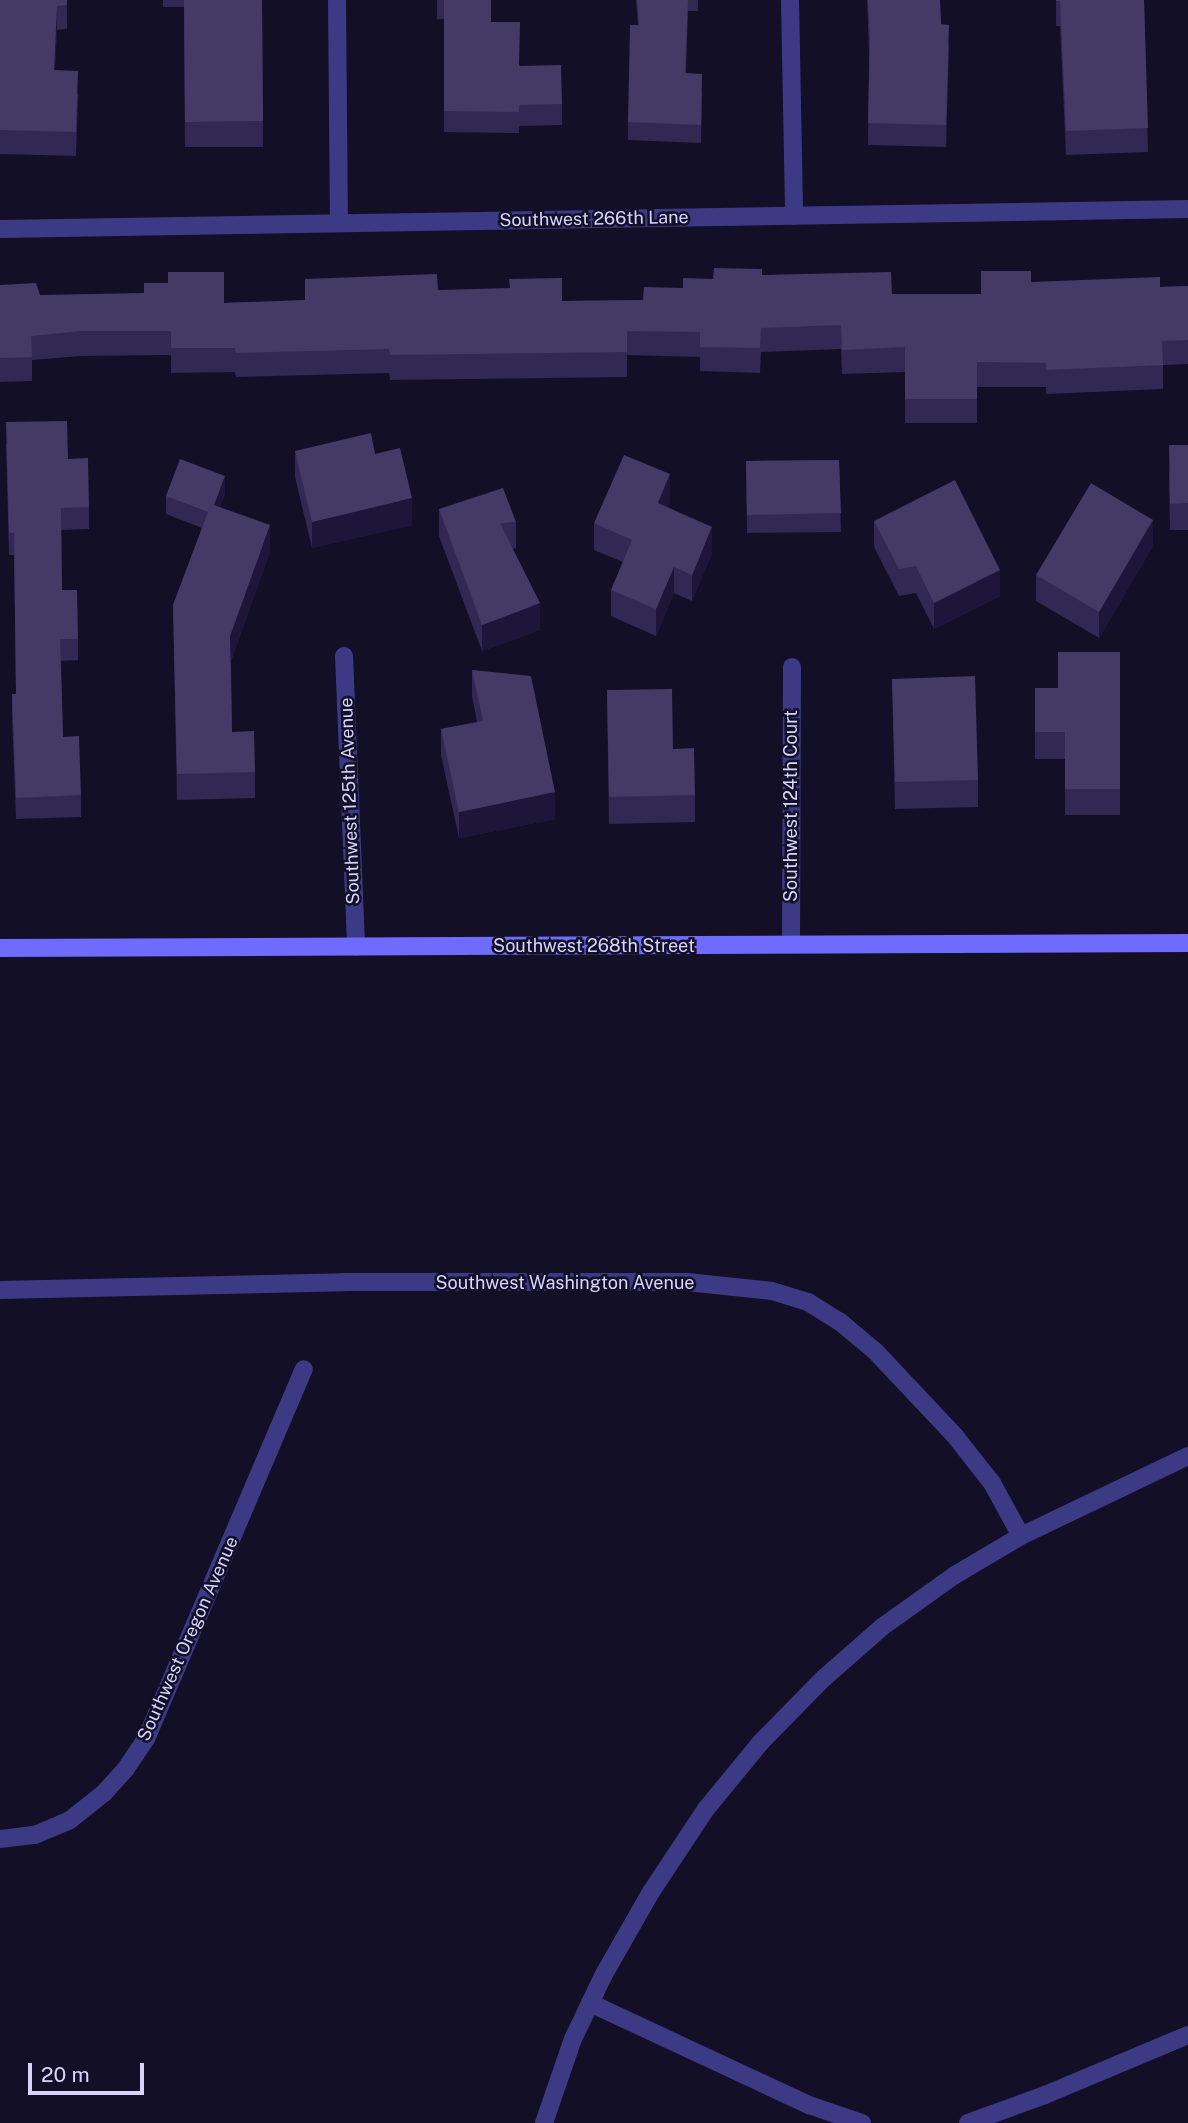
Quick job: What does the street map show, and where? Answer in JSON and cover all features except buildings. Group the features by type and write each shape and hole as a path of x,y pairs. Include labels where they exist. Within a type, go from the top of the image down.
{"main road":[{"name":"Southwest 268th Street","path":"0,948 1188,943"}],"street":[{"path":"337,0 339,223"},
{"path":"790,0 794,216"},
{"name":"Southwest 266th Lane","path":"0,229 1188,209"},
{"name":"Southwest 125th Avenue","path":"344,656 356,947"},
{"name":"Southwest 124th Court","path":"791,944 792,667"},
{"name":"Southwest Washington Avenue","path":"0,1290 426,1282 687,1282 772,1291 808,1302 839,1321 875,1351 955,1436 992,1483 1021,1536"},
{"name":"Southwest Oregon Avenue","path":"0,1839 35,1835 70,1820 104,1793 125,1770 146,1739 304,1369"},
{"path":"544,2123 573,2039 651,1892 706,1809 761,1742 824,1678 882,1627 955,1575 1021,1536 1188,1456"},
{"path":"590,2003 809,2105 862,2123"},
{"path":"968,2123 1045,2095 1188,2035"}]}
